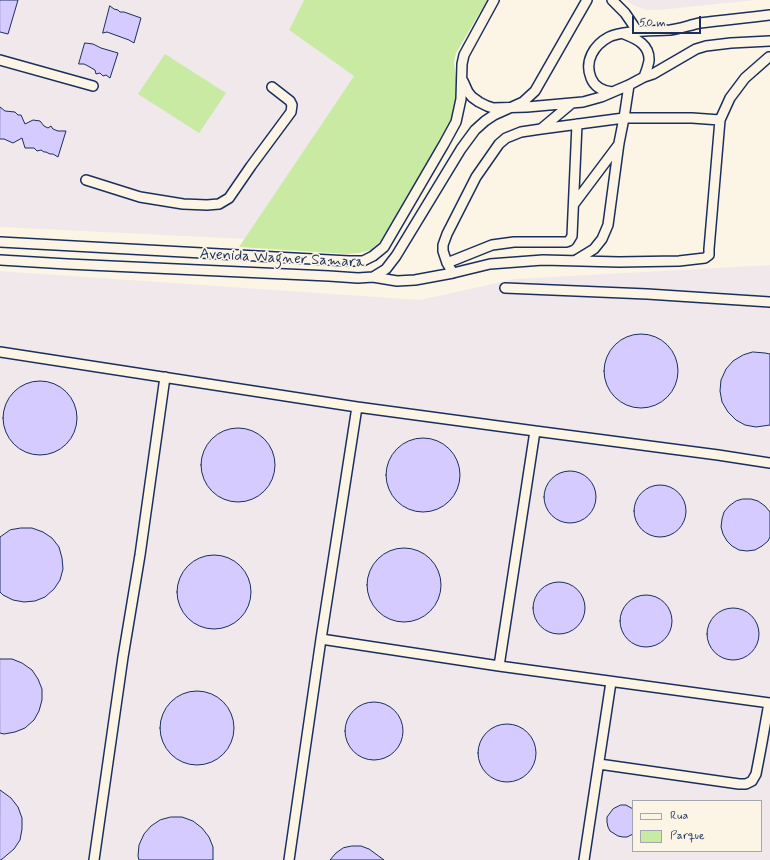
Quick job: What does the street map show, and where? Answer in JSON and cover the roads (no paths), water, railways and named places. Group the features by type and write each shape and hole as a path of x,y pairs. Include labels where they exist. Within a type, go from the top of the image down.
{"street":[{"name":"Avenida Wagner Samara","path":"0,242 363,261 373,256 384,247 456,122 461,99 462,64 464,55 494,0"},
{"name":"Avenida Wagner Samara","path":"0,260 358,278 373,277 386,269 396,256 461,149 475,130 484,121 494,115 523,102 535,91 587,0"},
{"path":"612,0 625,13 638,32"},
{"path":"612,92 607,92 598,88 591,78 589,70 589,60 594,50 610,37 770,15"},
{"path":"624,34 638,40 643,44 648,53 649,61 644,77"},
{"path":"462,79 468,92 479,102 493,108 583,102 595,99 653,74 696,49 706,46 731,43 770,41"},
{"path":"373,277 396,281 415,280 490,264 543,260 619,262 679,261 705,258 709,254 720,120 730,98 745,78 770,58 760,42"},
{"path":"0,60 93,86"},
{"path":"576,261 594,249 602,239 608,225 619,143 629,85"},
{"path":"86,180 140,197 184,204 219,204 228,198 291,112 292,105 290,101 272,87"},
{"path":"541,129 572,103"},
{"path":"453,273 447,263 443,251 443,245 447,234 476,177 499,144 506,138 521,132 624,118 692,118 720,120"},
{"path":"447,263 492,245 514,242 569,241 572,236 577,124"},
{"path":"574,204 619,143"},
{"path":"505,288 647,294 770,302"},
{"path":"0,352 357,406 770,463"},
{"path":"94,860 165,377"},
{"path":"290,860 321,638 357,406"},
{"path":"499,666 535,431"},
{"path":"321,638 499,666 770,703 756,774 752,781 746,784 599,764"},
{"path":"584,860 611,682"}]}
